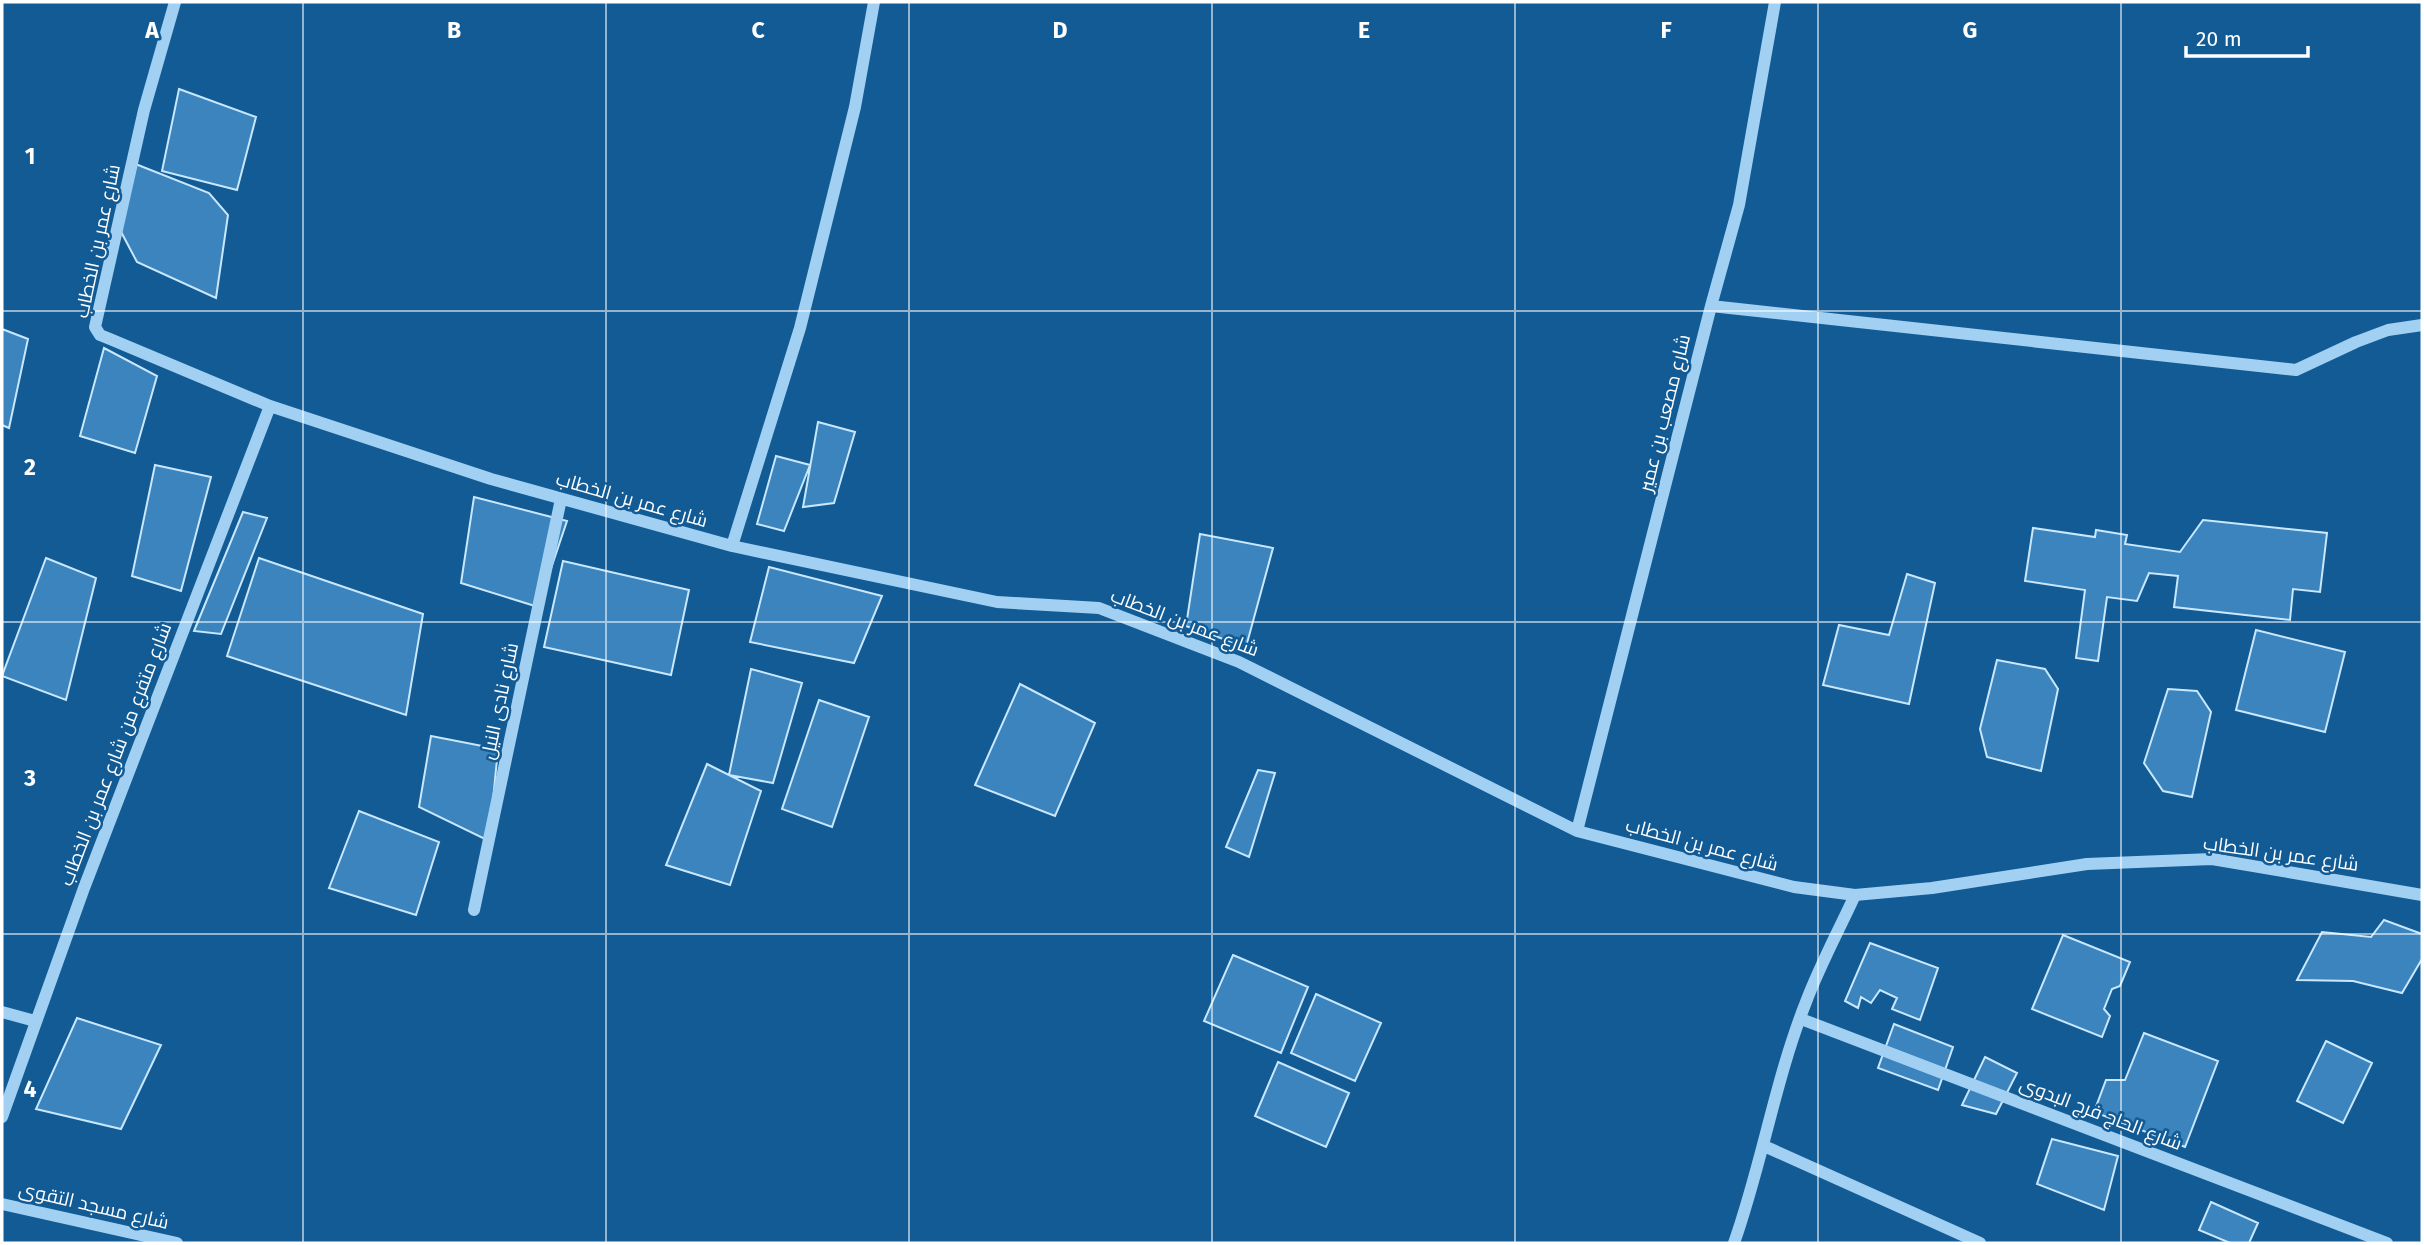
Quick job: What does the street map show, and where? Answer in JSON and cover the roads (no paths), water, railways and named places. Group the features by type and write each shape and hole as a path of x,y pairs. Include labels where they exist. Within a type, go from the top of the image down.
{"street":[{"name":"شارع عمر بن الخطاب","path":"175,2 144,110 95,327 100,335 270,406 491,479 732,547 997,602 1099,608 1239,662 1577,831 1794,887 1855,895 1932,888 2087,864 2212,859 2422,895"},
{"path":"732,547 800,328 855,107 874,2"},
{"name":"شارع مصعب بن عمير","path":"1577,831 1739,205 1775,2"},
{"path":"1711,306 2296,370 2388,330 2422,325"},
{"name":"شارع متفرع من شارع عمر بن الخطاب","path":"2,1117 83,888 270,406"},
{"name":"شارع نادى النيل","path":"474,910 561,499"},
{"path":"1734,1243 1751,1196 1784,1068 1805,1004 1855,895"},
{"path":"2,1012 35,1021"},
{"name":"شارع الحاج فرج البدوى","path":"1801,1018 2387,1243"},
{"path":"1764,1146 1980,1243"},
{"name":"شارع مسجد التقوى","path":"2,1204 177,1243"}]}
